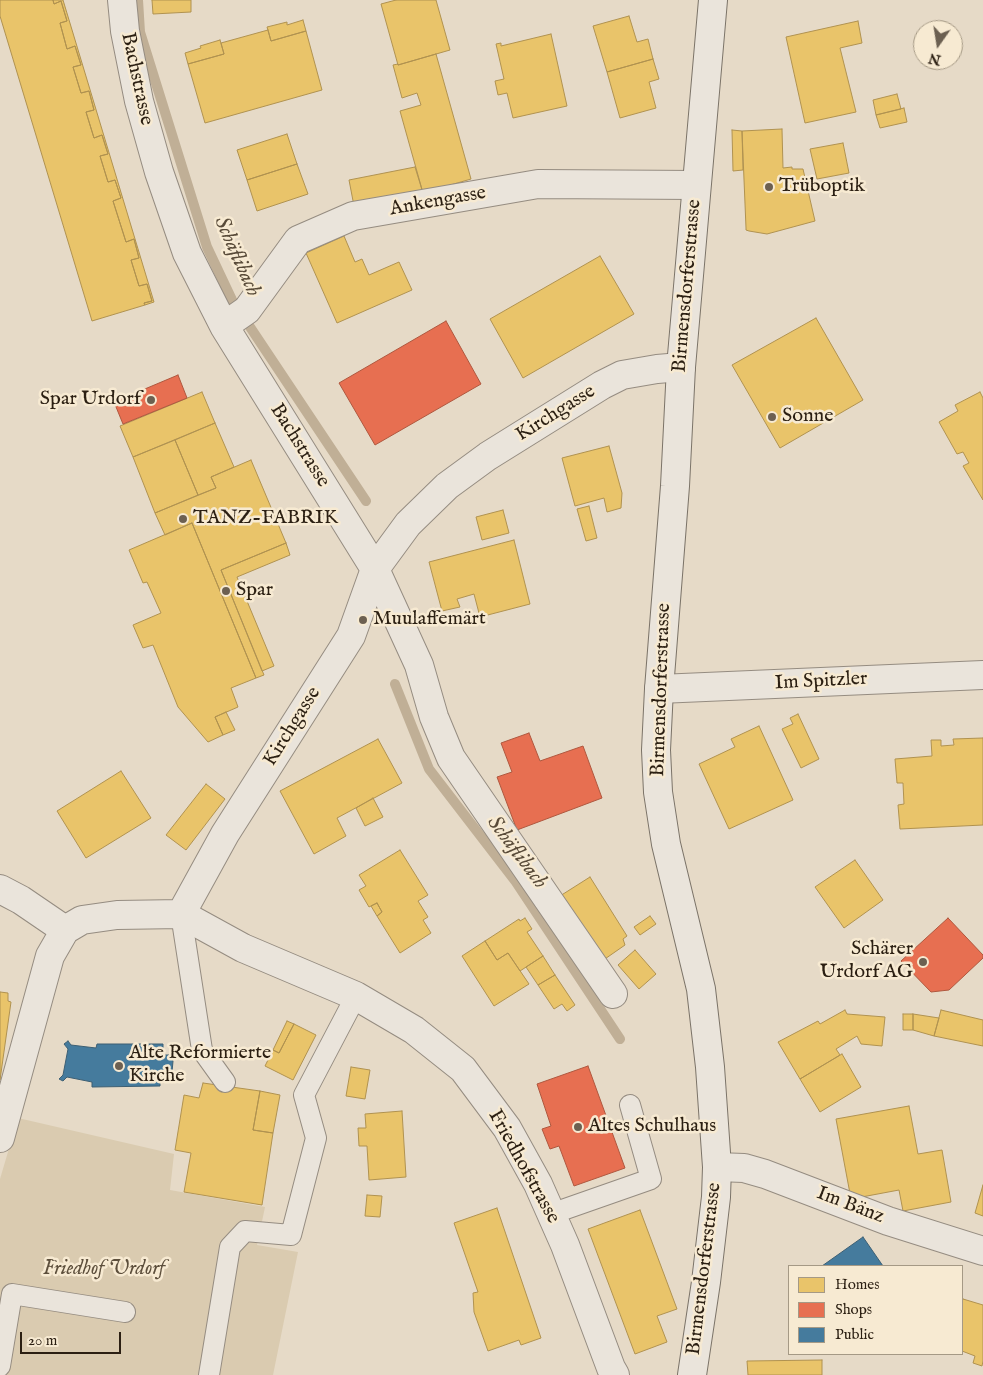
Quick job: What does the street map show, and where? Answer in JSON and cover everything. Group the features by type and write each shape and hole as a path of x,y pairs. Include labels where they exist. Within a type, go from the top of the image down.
{"street":[{"name":"Bachstrasse","path":"122,0 125,31 139,101 159,172 188,253 234,319 375,569 419,665 434,717 451,758 613,994"},
{"name":"Birmensdorferstrasse","path":"692,1375 706,1282 716,1197 717,1167 710,1067 701,988 666,844 658,792 656,750 675,486 681,367 713,0"},
{"name":"Ankengasse","path":"234,319 298,240 353,216 538,184 696,185"},
{"name":"Kirchgasse","path":"181,914 225,834 350,636 375,569 408,524 446,486 488,456 602,385 622,375 681,367"},
{"name":"Im Spitzler","path":"659,689 983,675"},
{"path":"0,889 21,900 65,930"},
{"path":"0,1138 50,956 65,930 82,920 117,914 181,914"},
{"name":"Friedhofstrasse","path":"181,914 243,948 356,996 414,1030 463,1069 507,1128 538,1184 565,1245 615,1375"},
{"name":"Im Bänz","path":"717,1167 744,1168 765,1174 888,1220 983,1251"}],"lane":[{"path":"181,914 202,1050 225,1082"},
{"path":"209,1375 230,1247 245,1231 290,1235 316,1138 304,1094 356,996"},
{"path":"551,1214 651,1179 630,1105"},
{"path":"0,1366 12,1294 125,1312"}],"green space":[{"name":"Friedhof Urdorf","path":"18,1118 174,1154 170,1190 265,1207 257,1245 298,1252 273,1375 0,1375 0,1179"}],"building: Homes":[{"path":"0,0 53,0 54,4 61,1 67,21 60,23 67,49 75,46 81,65 73,67 81,93 89,91 94,110 86,112 94,138 102,135 108,154 100,156 108,182 115,180 121,198 113,201 126,242 134,239 139,258 131,260 139,286 147,284 152,301 144,303 145,305 92,321 0,16"},
{"path":"53,0 63,0 154,302 145,305 144,303 152,301 147,284 139,286 131,260 139,258 134,239 126,242 113,201 121,198 115,180 108,182 100,156 108,154 102,135 94,138 86,112 94,110 89,91 81,93 73,67 81,65 75,46 67,49 60,23 67,21 61,1 54,4"},
{"path":"152,0 191,0 191,12 153,14"},
{"path":"396,0 436,0 450,50 398,65 381,4"},
{"path":"629,16 637,42 648,39 653,59 607,72 593,26"},
{"path":"303,20 306,31 271,41 267,27 287,22 287,25"},
{"path":"858,21 862,43 840,48 856,112 805,123 786,37"},
{"path":"268,30 271,41 306,31 322,90 205,123 188,64 224,54 221,43"},
{"path":"551,34 567,106 513,118 507,93 498,95 495,81 504,79 496,44 501,43 501,46"},
{"path":"220,40 224,54 188,64 185,53"},
{"path":"436,54 471,179 423,193 400,111 421,105 417,93 402,98 393,65"},
{"path":"653,59 659,79 649,82 656,108 620,118 607,72"},
{"path":"897,94 901,109 876,115 873,100"},
{"path":"904,108 907,122 880,128 876,115"},
{"path":"782,129 783,168 803,169 815,221 767,234 746,230 742,131"},
{"path":"732,130 742,131 743,170 733,171"},
{"path":"287,134 297,164 247,180 237,150"},
{"path":"843,143 849,173 817,179 810,149"},
{"path":"297,164 308,194 257,211 247,180"},
{"path":"415,167 423,193 354,206 349,180"},
{"path":"344,236 355,262 362,259 369,275 399,262 412,290 337,323 306,253"},
{"path":"600,256 634,314 523,378 490,319"},
{"path":"816,318 863,400 780,448 732,365"},
{"path":"202,392 215,423 133,457 120,426"},
{"path":"980,392 983,398 983,500 963,466 969,463 963,452 957,454 939,422 958,411 955,405"},
{"path":"215,423 234,467 211,477 216,488 198,495 175,440"},
{"path":"175,440 198,495 155,513 133,457"},
{"path":"609,446 622,493 621,508 607,512 604,498 575,506 562,458"},
{"path":"251,460 286,543 221,570 264,675 256,678 192,523 165,535 155,513 216,488 211,477"},
{"path":"589,506 597,538 586,541 577,509"},
{"path":"503,510 509,533 482,540 476,517"},
{"path":"192,523 256,678 231,688 238,707 215,717 223,735 208,742 178,707 153,645 143,648 133,625 161,613 147,582 143,583 129,550"},
{"path":"514,540 530,604 480,617 474,594 457,599 460,607 442,611 429,562"},
{"path":"286,543 290,555 237,577 274,666 262,671 221,570"},
{"path":"226,712 235,730 223,735 215,717"},
{"path":"798,714 819,759 801,768 782,729 793,724 790,718"},
{"path":"759,726 793,800 729,829 699,764 735,747 731,739"},
{"path":"983,738 983,825 900,829 898,805 904,804 903,783 897,783 895,759 932,756 931,740 941,740 941,746 954,745 953,739"},
{"path":"378,739 402,783 337,818 346,836 314,854 280,791"},
{"path":"121,771 151,818 86,858 57,811"},
{"path":"206,784 225,799 186,850 166,835"},
{"path":"373,798 383,817 365,826 356,808"},
{"path":"400,850 428,895 418,901 428,917 423,920 431,933 400,953 377,916 382,912 377,903 369,907 359,890 366,886 359,875"},
{"path":"855,860 883,900 844,928 815,887"},
{"path":"590,877 627,936 623,939 625,945 602,961 560,896"},
{"path":"377,903 382,912 377,916 371,906"},
{"path":"650,916 656,924 640,935 634,927"},
{"path":"525,918 532,929 527,932 543,956 520,971 508,953 497,960 485,941 519,919 520,921"},
{"path":"485,941 497,960 508,953 529,984 494,1006 462,956"},
{"path":"635,950 656,974 639,989 618,965"},
{"path":"543,956 555,975 538,985 526,967"},
{"path":"555,975 575,1005 567,1011 562,1004 554,1009 538,985"},
{"path":"0,992 8,993 8,1001 11,1002 0,1080"},
{"path":"845,1010 847,1014 885,1017 882,1046 861,1044 857,1036 836,1049 840,1055 800,1079 778,1042 818,1021 820,1024"},
{"path":"941,1010 983,1020 983,1046 934,1036"},
{"path":"903,1014 913,1014 913,1030 903,1030"},
{"path":"913,1014 939,1018 934,1036 913,1030"},
{"path":"287,1021 294,1024 279,1053 273,1050"},
{"path":"294,1024 316,1035 293,1080 265,1066 273,1050 279,1053"},
{"path":"842,1054 861,1087 820,1112 800,1079"},
{"path":"351,1067 370,1070 365,1099 346,1096"},
{"path":"203,1083 260,1091 253,1130 273,1133 262,1205 184,1192 191,1153 175,1150 184,1095 199,1098"},
{"path":"260,1091 280,1095 273,1133 253,1130"},
{"path":"909,1106 918,1154 942,1150 951,1202 903,1211 899,1190 851,1199 836,1119"},
{"path":"402,1111 406,1177 369,1180 367,1146 359,1146 358,1128 366,1128 365,1114"},
{"path":"983,1185 983,1216 975,1213"},
{"path":"367,1195 382,1196 380,1217 365,1216"},
{"path":"497,1208 541,1338 521,1345 519,1340 488,1351 474,1312 473,1293 478,1292 454,1223"},
{"path":"640,1210 677,1309 657,1316 667,1342 635,1354 588,1229"},
{"path":"963,1299 983,1305 982,1366 973,1363 975,1356 963,1351"},
{"path":"822,1360 822,1375 748,1375 747,1361"}],"building: Shops":[{"path":"446,321 481,384 375,445 339,383"},
{"name":"Spar Urdorf","path":"178,375 187,398 123,424 114,402"},
{"path":"529,733 540,761 583,746 602,798 517,830 497,777 512,772 501,743"},
{"path":"948,918 983,955 983,958 949,990 931,992 901,961"},
{"name":"Altes Schulhaus","path":"588,1066 625,1168 574,1186 559,1146 550,1149 542,1129 551,1126 537,1084"}],"building: Public":[{"name":"Alte Reformierte Kirche","path":"68,1041 71,1045 96,1048 97,1044 163,1044 163,1055 170,1055 173,1061 172,1072 168,1076 160,1076 160,1086 92,1087 92,1082 67,1077 63,1081 59,1079 63,1075 68,1049 64,1044"},
{"path":"863,1237 882,1265 823,1265"}],"waterway":[{"name":"Schäflibach","path":"138,0 140,32 207,247 232,300 366,501"},
{"name":"Schäflibach","path":"395,684 429,769 516,882 620,1039"}],"place":[{"name":"Trüboptik","path":"769,187"},
{"name":"Spar Urdorf","path":"151,400"},
{"name":"Sonne","path":"772,417"},
{"name":"TANZ-FABRIK","path":"183,519"},
{"name":"Spar","path":"226,591"},
{"name":"Muulaffemärt","path":"363,620"},
{"name":"Schärer Urdorf AG","path":"923,962"},
{"name":"Alte Reformierte Kirche","path":"119,1066"},
{"name":"Altes Schulhaus","path":"578,1127"}]}
